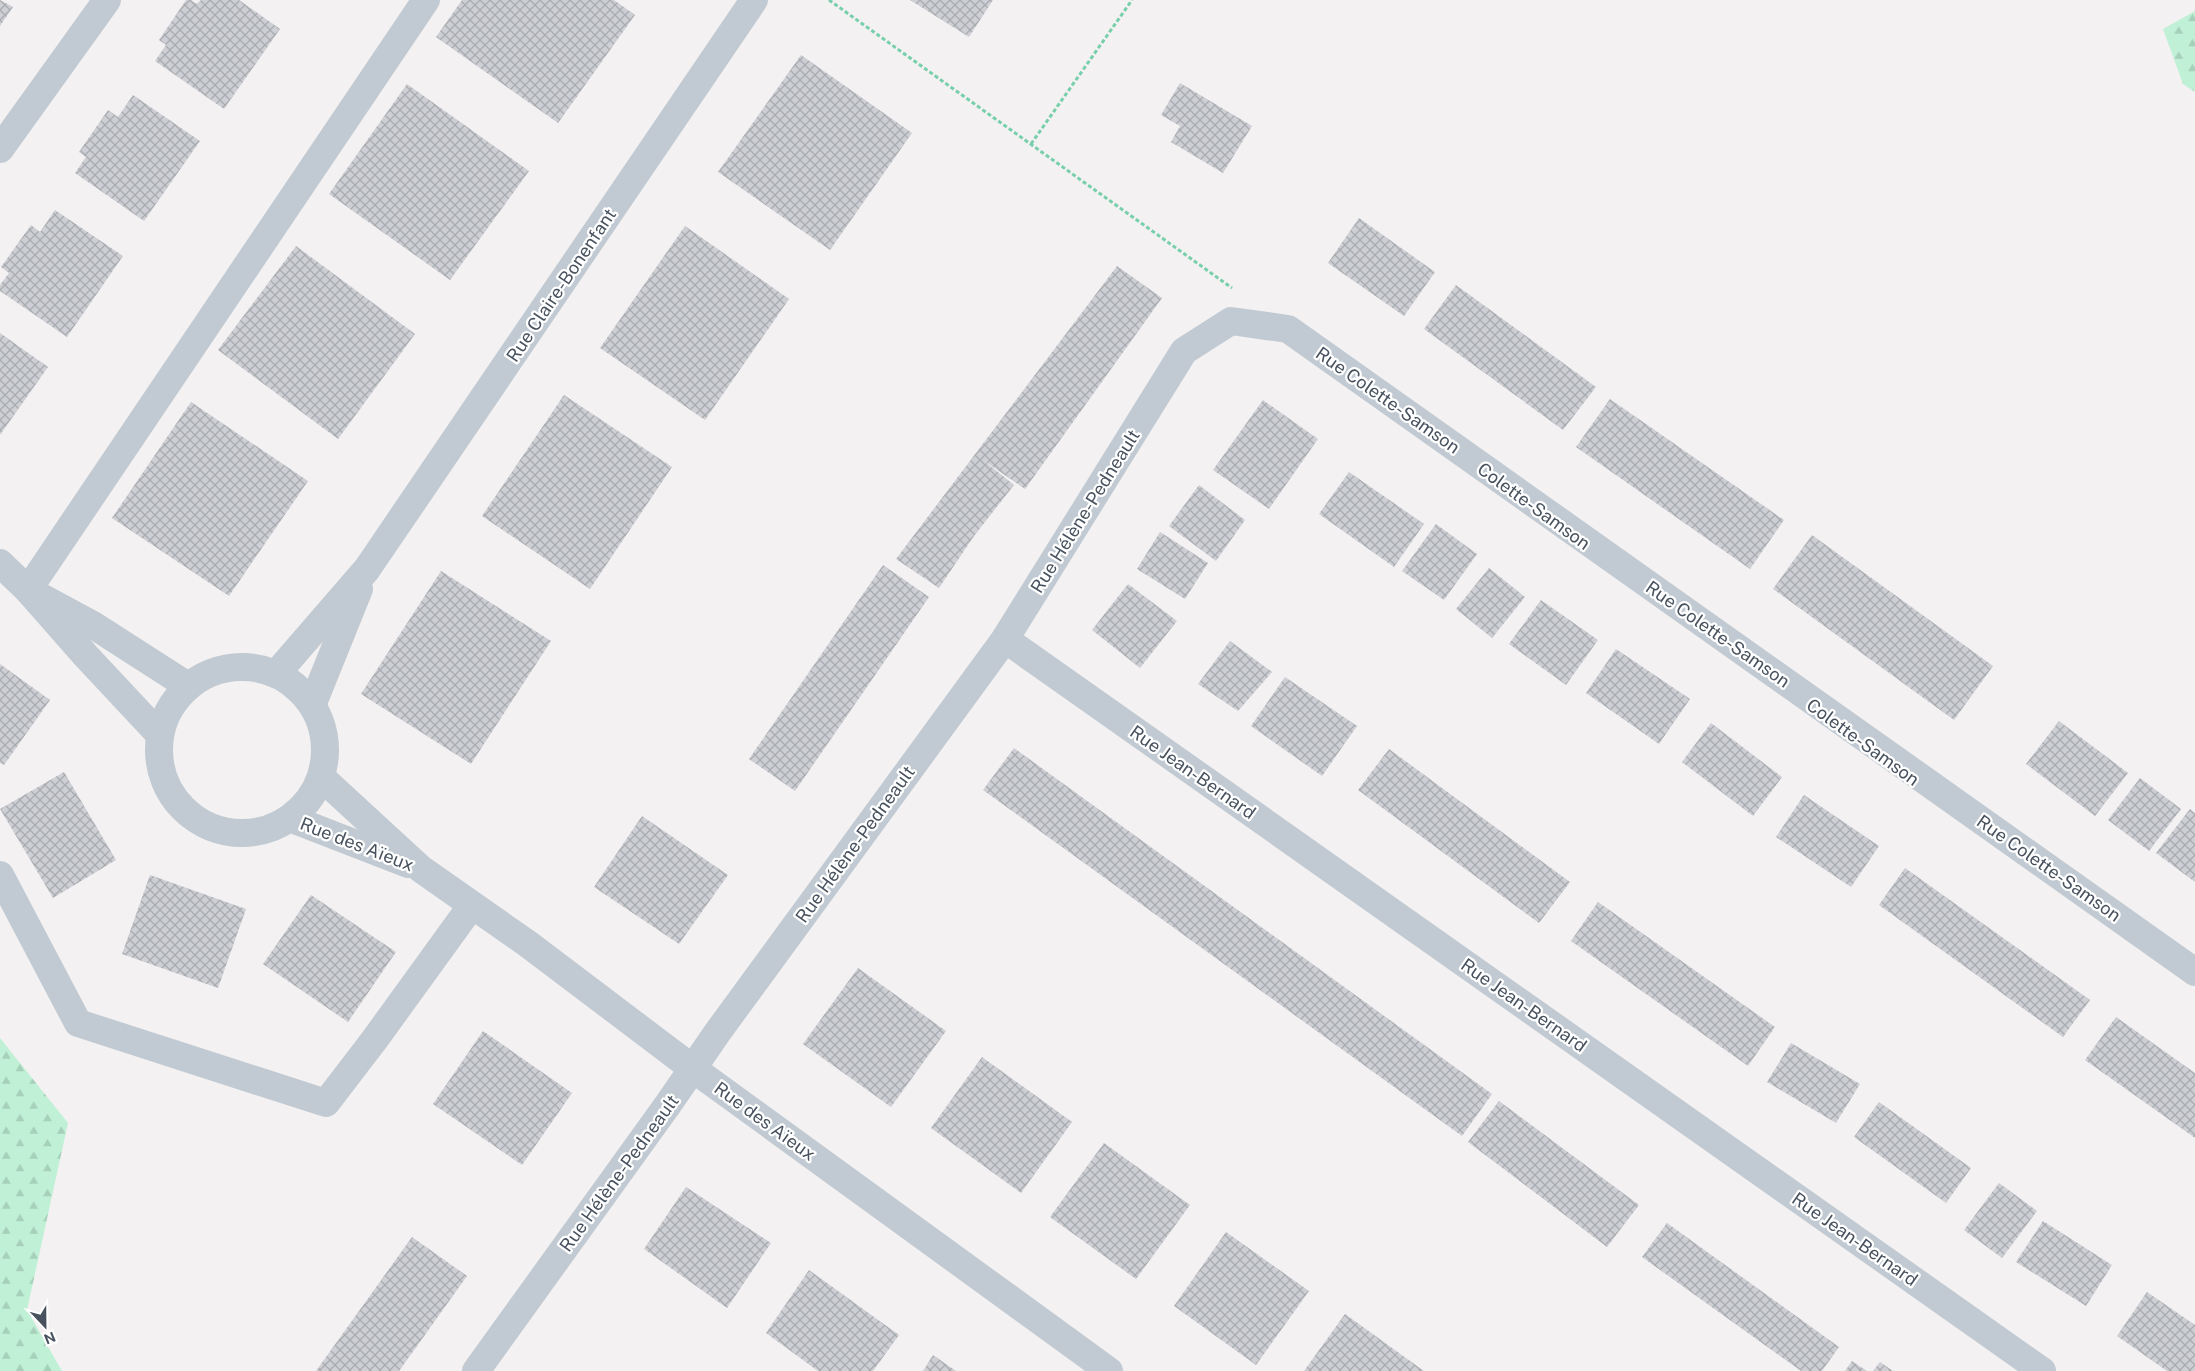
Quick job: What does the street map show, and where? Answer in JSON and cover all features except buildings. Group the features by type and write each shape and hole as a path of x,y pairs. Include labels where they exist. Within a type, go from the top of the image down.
{"street":[{"path":"0,149 107,0"},
{"path":"28,590 426,0"},
{"name":"Rue Claire-Bonenfant","path":"277,673 367,569 754,0"},
{"name":"Rue Colette-Samson","path":"1231,321 1288,329 2195,972"},
{"name":"Rue Hélène-Pedneault","path":"476,1371 669,1103 692,1068 1005,639 1184,351 1231,321"},
{"name":"Colette-Samson","path":"1288,329 2195,979"},
{"path":"0,563 28,590 86,656 159,734"},
{"name":"Rue Claire-Bonenfant","path":"313,703 367,569"},
{"path":"28,590 93,625 188,686"},
{"name":"Rue Jean-Bernard","path":"1005,639 2042,1371"},
{"path":"231,667 254,667 277,673 313,703 324,727 327,753 322,778 292,819 261,832 228,834 196,822 172,798 159,767 159,734 188,686 208,674 231,667"},
{"name":"Rue des Aïeux","path":"322,778 421,869 528,944 692,1068 1109,1371"},
{"name":"Rue des Aïeux","path":"292,819 421,869"},
{"path":"0,875 78,1023 326,1103 381,1031 472,905"}],"path":[{"path":"829,0 1233,288"},
{"path":"1031,144 1132,0"}],"green space":[{"path":"2195,11 2195,92 2183,84 2163,29"},
{"path":"0,1038 68,1123 27,1310 62,1371 0,1371"}]}
